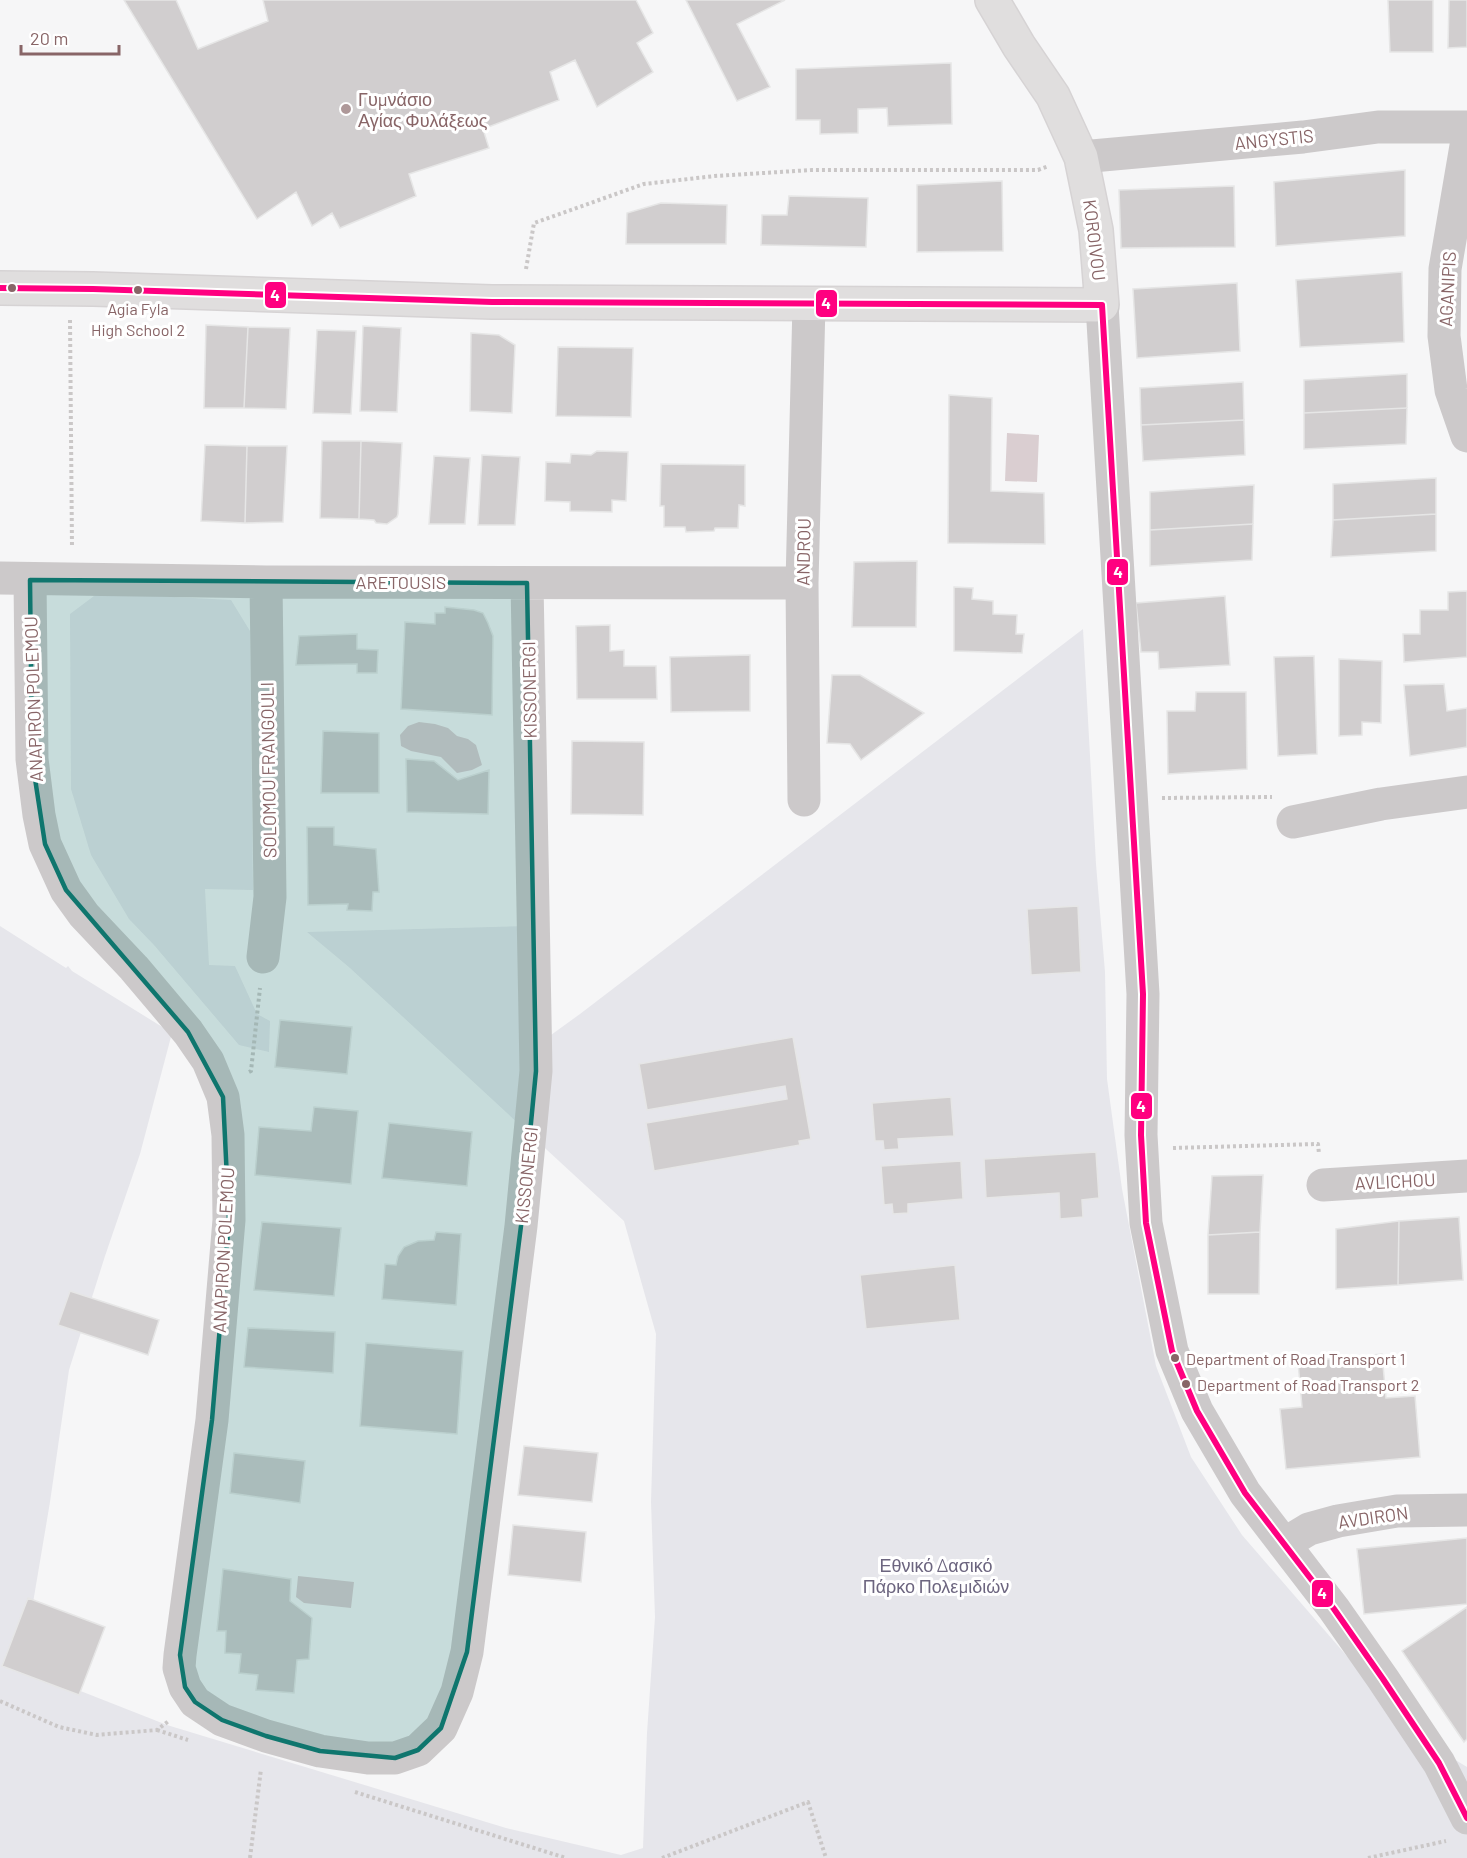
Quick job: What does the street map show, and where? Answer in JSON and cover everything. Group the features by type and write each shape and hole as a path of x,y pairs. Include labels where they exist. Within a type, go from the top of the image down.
{"street":[{"name":"KOROIVOU","path":"992,0 1019,46 1053,96 1081,157 1096,230 1143,994 1142,1148 1146,1223 1172,1352 1197,1411 1245,1493 1334,1609 1439,1763 1462,1828"},
{"name":"ANGYSTIS","path":"1081,157 1292,138 1378,127 1467,127"},
{"name":"AGANIPIS","path":"1467,140 1445,269 1444,325 1451,390 1467,436"},
{"path":"0,288 519,302 1102,305"},
{"name":"ANDROU","path":"804,800 802,583 809,304"},
{"name":"ARETOUSIS","path":"15,579 802,583"},
{"name":"ANAPIRON POLEMOU","path":"15,579 32,759 45,844 66,890 84,915 134,968 188,1032 208,1061 223,1097 228,1135 229,1220 212,1420 185,1605 179,1668 185,1687 195,1702 222,1720 266,1736 320,1751 368,1758 395,1758 418,1750"},
{"name":"SOLOMOU FRANGOULI","path":"263,957 270,897 266,582"},
{"name":"KISSONERGI","path":"418,1750 441,1728 457,1692 467,1652 520,1237 535,1083 527,583"},
{"path":"1293,822 1381,804 1467,792"},
{"name":"AVLICHOU","path":"1323,1185 1467,1176"},
{"name":"AVDIRON","path":"1284,1544 1309,1529 1338,1521 1397,1511 1467,1510"}],"path":[{"path":"519,302 534,223 644,184 716,176 812,170 1038,170 1081,157"},
{"path":"69,289 73,581"},
{"path":"1131,798 1295,797 1293,822"},
{"path":"218,1085 251,1071 263,957"},
{"path":"1142,1148 1318,1144 1323,1185"},
{"path":"0,1701 59,1727 97,1735 157,1730 199,1743"},
{"path":"157,1730 195,1702"},
{"path":"250,1858 266,1736"},
{"path":"352,1791 566,1858"},
{"path":"662,1858 808,1802 826,1858"},
{"path":"1368,1858 1462,1828"}],"highlighted area":[{"path":"30,580 527,583 536,1071 521,1226 467,1652 441,1728 418,1750 395,1758 320,1751 266,1736 222,1720 195,1702 185,1687 180,1655 212,1420 229,1220 223,1097 188,1032 66,890 45,844 32,759"}],"green space":[{"path":"98,593 231,600 250,631 253,890 205,889 209,965 235,966 257,1014 270,1021 269,1052 239,1045 129,919 91,855 71,789 70,614"},
{"name":"Εθνικό Δασικό Πάρκο Πολεμιδιών","path":"1083,629 1096,864 1105,972 1107,1079 1122,1189 1156,1366 1191,1457 1242,1535 1416,1736 1467,1767 1467,1858 0,1858 0,926 66,968 68,966 72,971 172,1033 140,1154 69,1370 22,1668 167,1725 506,1828 621,1855 643,1848 647,1733 655,1617 651,1502 656,1334 624,1221 350,968 307,932 530,926 533,1048"}],"shaded area":[{"path":"1007,433 1039,435 1037,482 1005,481"},
{"path":"419,722 448,728 457,736 468,739 476,745 482,765 457,773 441,757 411,751 401,746 400,735 408,726"},
{"path":"298,1576 354,1582 351,1608 304,1603 296,1597"}],"building":[{"path":"124,0 176,0 198,49 268,21 263,0 636,0 653,33 637,43 653,72 597,107 575,60 550,72 559,100 483,129 489,148 409,174 416,196 340,228 332,213 312,226 296,192 257,219"},
{"path":"686,0 785,0 737,24 770,87 737,101"},
{"path":"1388,0 1433,0 1433,52 1390,52"},
{"path":"1449,0 1467,0 1467,47 1448,48"},
{"path":"951,63 952,124 888,126 887,108 858,109 858,133 820,134 820,120 796,120 796,69"},
{"path":"1405,170 1405,236 1276,246 1274,182"},
{"path":"1002,181 1003,251 917,252 917,185"},
{"path":"1234,186 1235,247 1121,248 1119,190"},
{"path":"789,196 868,198 866,247 761,245 762,215 787,215"},
{"path":"661,203 727,205 726,244 626,244 627,213"},
{"path":"1402,272 1404,342 1300,347 1296,280"},
{"path":"1237,283 1240,351 1137,358 1133,289"},
{"path":"206,325 248,327 244,408 204,408"},
{"path":"363,326 401,328 397,412 360,411"},
{"path":"248,327 290,328 286,409 244,408"},
{"path":"317,330 356,331 351,414 313,413"},
{"path":"471,333 499,335 515,345 512,413 470,411"},
{"path":"558,347 633,348 631,417 556,416"},
{"path":"1407,374 1407,408 1304,413 1304,380"},
{"path":"1243,382 1244,420 1141,425 1140,388"},
{"path":"949,395 992,398 991,491 1044,493 1045,544 948,543"},
{"path":"1407,408 1406,444 1304,449 1304,413"},
{"path":"1244,420 1245,455 1143,461 1141,425"},
{"path":"322,441 361,441 359,519 320,518"},
{"path":"361,441 402,443 398,514 387,524 359,519"},
{"path":"205,445 247,446 245,523 201,521"},
{"path":"247,446 287,446 283,522 245,523"},
{"path":"597,451 628,452 626,501 612,500 612,512 570,511 570,502 545,501 546,462 570,463 571,454 591,455"},
{"path":"482,455 520,457 515,525 478,525"},
{"path":"434,456 470,458 465,524 429,524"},
{"path":"661,464 745,465 745,506 739,505 738,528 686,532 685,527 664,527 664,506 660,506"},
{"path":"1436,478 1436,514 1333,520 1333,484"},
{"path":"1254,485 1253,524 1150,530 1150,492"},
{"path":"1436,514 1436,551 1331,557 1333,520"},
{"path":"1253,524 1252,560 1150,566 1150,530"},
{"path":"917,561 916,627 852,627 854,562"},
{"path":"954,587 973,588 972,599 993,601 993,614 1017,615 1016,634 1024,634 1022,653 954,651"},
{"path":"1467,591 1467,657 1404,662 1403,634 1420,634 1420,610 1448,610 1448,592"},
{"path":"1225,596 1230,665 1159,669 1158,652 1141,652 1136,603"},
{"path":"445,607 483,613 488,623 493,636 492,715 401,709 405,622 435,624 435,613 445,613"},
{"path":"610,625 610,651 624,650 624,666 656,666 657,699 577,699 576,626"},
{"path":"357,634 357,649 378,650 377,673 357,673 357,664 296,665 299,636"},
{"path":"750,655 750,711 671,712 670,657"},
{"path":"1314,656 1317,754 1278,756 1274,657"},
{"path":"1339,659 1382,661 1381,723 1362,722 1362,735 1339,736"},
{"path":"832,675 860,675 924,713 861,760 850,744 827,743"},
{"path":"1444,684 1447,711 1467,708 1467,747 1410,756 1404,685"},
{"path":"1196,692 1246,692 1247,769 1168,774 1167,711 1195,711"},
{"path":"323,731 379,733 379,793 321,793"},
{"path":"572,741 644,742 643,815 571,814"},
{"path":"406,759 434,761 458,780 489,770 488,814 407,812"},
{"path":"307,827 334,827 334,845 376,849 379,892 373,892 372,911 347,910 348,904 308,905"},
{"path":"1078,906 1081,972 1031,975 1027,909"},
{"path":"280,1020 352,1027 347,1074 275,1067"},
{"path":"793,1037 811,1139 799,1141 800,1145 654,1171 646,1123 787,1099 785,1086 647,1110 639,1064"},
{"path":"951,1097 954,1136 898,1139 899,1149 884,1150 883,1141 875,1141 872,1103"},
{"path":"314,1107 358,1111 351,1184 255,1175 259,1127 311,1131"},
{"path":"389,1123 472,1132 467,1186 382,1178"},
{"path":"1096,1152 1099,1198 1082,1200 1083,1217 1060,1219 1059,1193 986,1198 984,1159"},
{"path":"961,1161 963,1199 908,1204 908,1213 893,1214 892,1204 884,1205 881,1166"},
{"path":"1263,1175 1260,1232 1208,1235 1212,1176"},
{"path":"1459,1217 1463,1280 1398,1285 1399,1221"},
{"path":"1399,1221 1398,1285 1336,1289 1336,1229"},
{"path":"262,1222 341,1228 334,1296 254,1290"},
{"path":"436,1232 461,1234 456,1305 382,1299 385,1264 396,1265 398,1256 404,1247 418,1241 434,1240"},
{"path":"1260,1232 1259,1294 1208,1294 1208,1235"},
{"path":"955,1265 960,1320 866,1329 860,1275"},
{"path":"70,1291 159,1320 148,1355 58,1325"},
{"path":"248,1328 335,1332 333,1373 244,1367"},
{"path":"366,1343 463,1351 457,1434 360,1426"},
{"path":"1382,1354 1386,1398 1415,1396 1420,1457 1286,1469 1280,1409 1302,1407 1298,1362"},
{"path":"524,1446 598,1453 592,1502 518,1495"},
{"path":"234,1453 305,1461 300,1503 230,1493"},
{"path":"513,1525 586,1532 581,1582 508,1575"},
{"path":"1467,1538 1467,1604 1364,1614 1357,1549"},
{"path":"223,1569 291,1579 290,1601 312,1618 309,1659 297,1660 294,1693 256,1690 258,1675 239,1673 241,1654 225,1653 226,1631 217,1631"},
{"path":"28,1598 105,1627 79,1695 2,1666"},
{"path":"1467,1607 1467,1739 1464,1742 1402,1651"}],"transit line":[{"name":"4","path":"0,288 492,302 1102,305"},
{"name":"4","path":"1102,305 1143,994 1141,1135 1146,1223 1172,1351 1197,1411 1245,1493 1334,1609 1383,1679 1439,1763 1467,1818"}],"place":[{"name":"Γυμνάσιο Αγίας Φυλάξεως","path":"346,109"},
{"name":"Agia Fyla High School 2","path":"138,290"},
{"name":"Department of Road Transport 1","path":"1175,1358"},
{"name":"Department of Road Transport 2","path":"1186,1384"}]}
